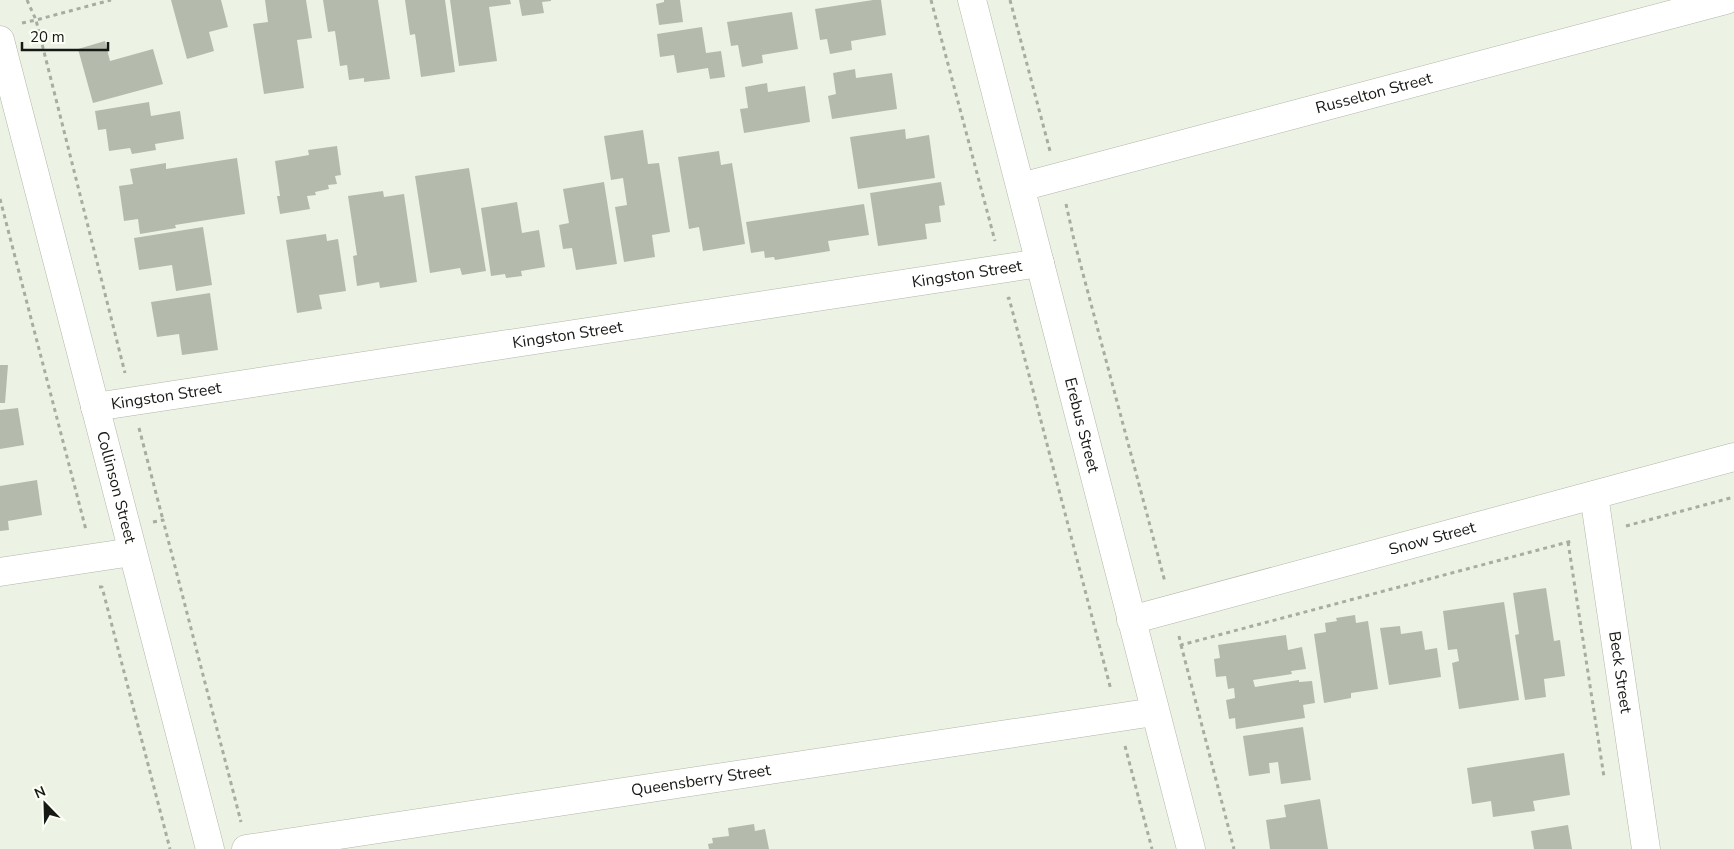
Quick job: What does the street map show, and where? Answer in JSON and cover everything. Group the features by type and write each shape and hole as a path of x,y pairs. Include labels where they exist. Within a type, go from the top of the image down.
{"street":[{"name":"Erebus Street","path":"972,0 1154,712 1191,849"},
{"name":"Russelton Street","path":"1020,187 1726,0"},
{"name":"Collinson Street","path":"9,32 95,407 210,849"},
{"name":"Kingston Street","path":"95,407 1040,263"},
{"name":"Snow Street","path":"1131,620 1734,457"},
{"name":"Beck Street","path":"1594,495 1646,849"},
{"path":"0,572 132,552"},
{"name":"Queensberry Street","path":"246,849 1154,712"}],"path":[{"path":"28,0 36,20 163,520"},
{"path":"9,32 36,20 111,0"},
{"path":"931,0 995,241 988,244 994,270 1003,299 1009,298 1152,849"},
{"path":"1010,0 1049,151 1054,150 1066,204 1234,849"},
{"path":"0,199 87,532"},
{"path":"1066,204 1075,202"},
{"path":"1180,645 1734,497"},
{"path":"1568,542 1605,782"},
{"path":"92,588 102,586 170,849"},
{"path":"1116,747 1125,746"}],"building":[{"path":"171,0 221,0 228,27 209,32 214,51 187,59"},
{"path":"265,0 306,0 312,38 297,40 304,88 264,94 253,24 268,22"},
{"path":"323,0 378,0 390,79 364,82 364,78 349,80 347,65 340,66 335,31 328,32"},
{"path":"405,0 445,0 455,72 421,77 415,34 410,35"},
{"path":"450,0 510,0 511,4 489,7 497,61 459,66"},
{"path":"519,0 551,1 542,2 544,13 522,16"},
{"path":"664,0 680,0 683,22 659,25 656,4 664,2"},
{"path":"881,0 886,35 851,41 852,50 830,54 827,39 820,40 815,9"},
{"path":"792,12 798,49 762,55 763,63 742,67 738,45 731,46 727,22"},
{"path":"702,27 706,53 721,51 725,77 710,79 708,68 677,73 674,55 660,57 657,34"},
{"path":"105,41 110,61 153,49 163,84 93,103 78,49"},
{"path":"855,69 856,78 892,73 897,109 832,119 828,96 836,94 833,73"},
{"path":"767,83 768,92 805,86 810,122 744,133 740,109 748,108 745,87"},
{"path":"149,102 151,116 180,111 184,139 155,144 156,150 132,154 130,148 109,151 106,129 98,130 95,111"},
{"path":"905,129 906,139 929,135 935,178 858,189 850,137"},
{"path":"643,130 648,164 659,163 670,232 652,235 655,257 624,262 615,207 627,205 623,178 611,180 604,136"},
{"path":"337,146 341,175 335,176 337,184 328,185 329,189 315,192 316,195 307,196 310,209 280,214 277,196 280,196 275,161 309,155 308,150"},
{"path":"719,151 721,165 732,163 745,244 703,251 699,227 689,229 678,157"},
{"path":"237,158 245,214 175,225 176,228 140,234 138,219 124,221 119,186 133,184 130,169 166,163 166,169"},
{"path":"469,168 486,271 462,275 460,268 430,273 415,176"},
{"path":"604,182 617,264 576,270 572,248 563,249 559,225 569,223 563,189"},
{"path":"941,182 945,205 939,206 941,222 925,224 927,239 878,246 870,193"},
{"path":"383,191 384,197 404,194 417,282 380,288 379,282 357,286 353,256 357,255 348,196"},
{"path":"517,202 522,233 539,230 545,267 521,271 522,276 506,278 505,274 491,276 481,208"},
{"path":"864,204 869,235 828,241 830,251 775,260 774,257 765,258 764,251 751,253 746,222"},
{"path":"203,227 212,285 176,291 172,265 139,270 134,238"},
{"path":"326,234 327,241 338,239 346,291 319,295 322,309 297,313 286,240"},
{"path":"210,293 218,350 182,355 179,334 157,337 151,302"},
{"path":"0,365 8,365 5,403 0,403"},
{"path":"18,408 24,445 0,449 0,410"},
{"path":"37,480 42,515 8,521 9,530 0,531 0,486"},
{"path":"1546,588 1554,641 1560,640 1565,676 1544,679 1546,697 1525,700 1515,635 1519,634 1513,593"},
{"path":"1504,602 1519,700 1459,709 1452,663 1459,661 1457,649 1448,650 1443,611"},
{"path":"1355,615 1356,623 1368,621 1378,689 1351,693 1351,698 1324,703 1314,634 1326,632 1325,623 1337,621 1336,618"},
{"path":"1400,626 1401,634 1422,631 1425,650 1437,648 1441,677 1389,685 1380,628"},
{"path":"1286,635 1288,650 1302,647 1306,669 1291,671 1292,674 1253,680 1255,687 1299,680 1299,682 1312,681 1315,703 1303,705 1305,718 1236,729 1235,718 1229,719 1226,700 1235,698 1234,688 1228,689 1226,676 1216,677 1214,659 1220,658 1218,645"},
{"path":"1303,727 1311,780 1281,784 1278,762 1269,763 1270,773 1249,776 1243,736"},
{"path":"1564,753 1570,795 1533,801 1535,811 1493,817 1491,801 1472,804 1467,768"},
{"path":"1320,799 1328,849 1270,849 1266,820 1286,817 1284,805"},
{"path":"754,824 755,831 765,829 769,849 709,849 708,844 713,843 712,838 729,836 728,828"},
{"path":"1568,825 1572,849 1534,849 1531,831"}]}
